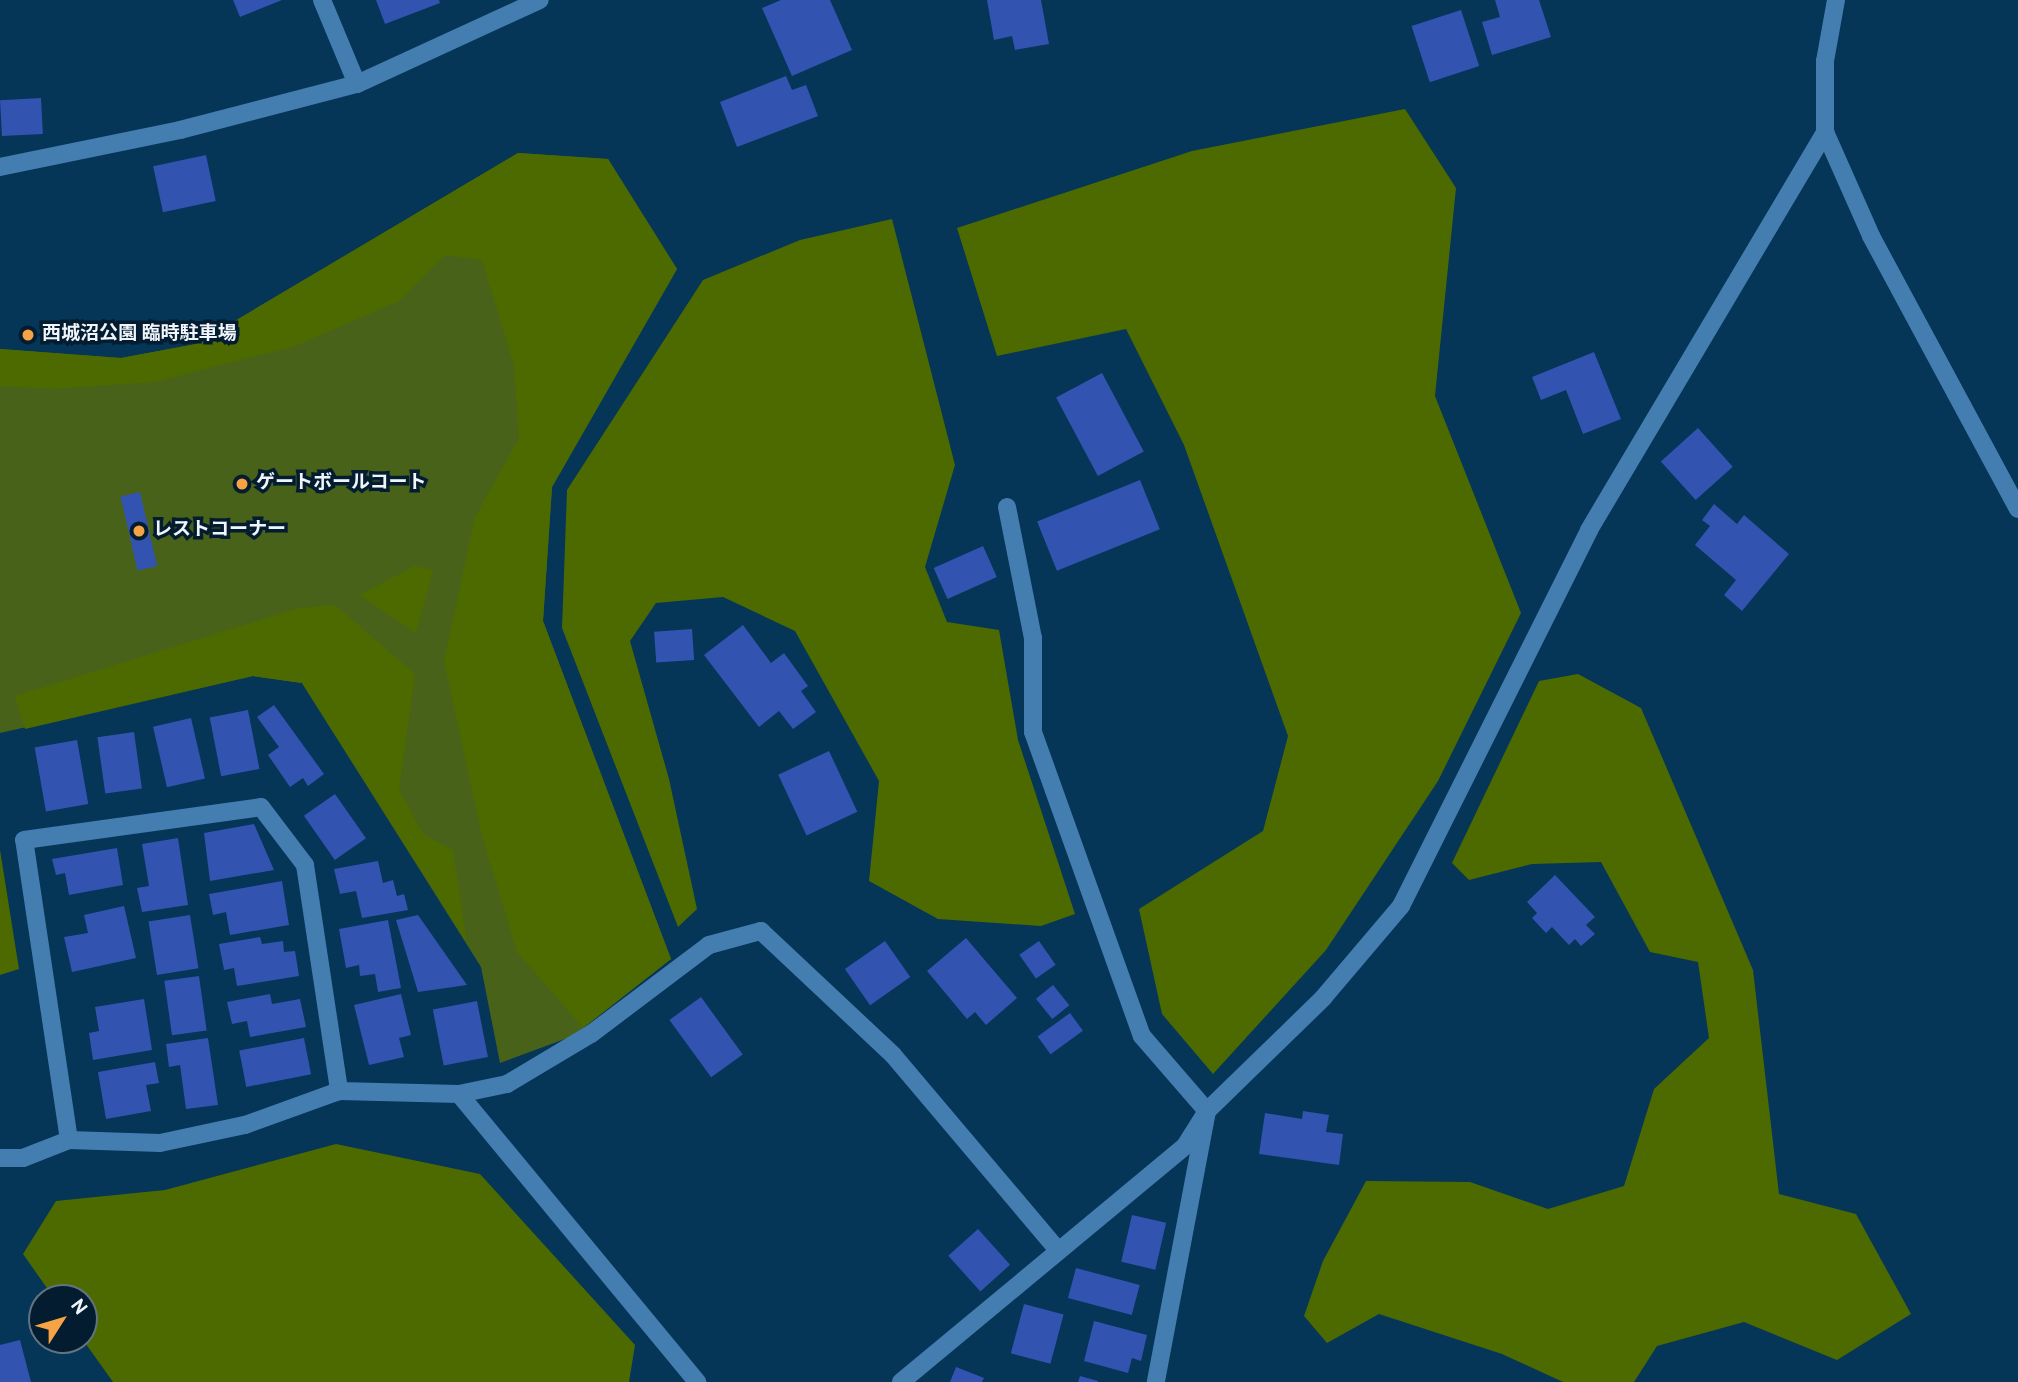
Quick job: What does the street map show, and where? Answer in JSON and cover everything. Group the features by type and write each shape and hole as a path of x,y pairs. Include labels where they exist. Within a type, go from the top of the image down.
{"street":[{"path":"322,0 357,84"},
{"path":"0,167 180,130 357,84 540,0"},
{"path":"1836,0 1825,61 1825,132 1871,236 2018,509"},
{"path":"901,1382 1057,1249 1185,1146 1207,1111 1323,998 1401,906 1589,530 1825,132"},
{"path":"1007,507 1033,638 1033,732 1142,1036 1207,1111"},
{"path":"69,1140 23,840 261,807 305,865 339,1091"},
{"path":"0,1158 23,1158 69,1140 160,1143 245,1125 339,1091 459,1094 508,1084 591,1034 709,945 761,931 893,1055 1057,1249"},
{"path":"459,1094 697,1382"},
{"path":"1156,1382 1207,1111"}],"green space":[{"path":"1405,109 1456,188 1435,396 1521,613 1438,781 1326,950 1213,1074 1162,1014 1139,909 1263,831 1288,736 1184,445 1126,329 997,356 957,228 1192,151"},
{"path":"518,153 608,159 677,269 552,487 543,621 671,959 573,1036 500,1063 481,967 302,683 253,676 0,733 0,349 121,358 196,344"},
{"path":"518,153 608,159 677,269 552,487 543,621 671,959 583,1028 517,952 482,836 444,661 475,517 519,438 514,366 482,260 445,255 399,301 293,347 154,382 53,389 0,386 0,349 121,358 196,344"},
{"path":"892,219 955,465 925,567 947,622 999,630 1018,740 1075,914 1041,926 938,919 869,881 879,781 795,631 723,597 656,603 630,641 669,779 697,909 678,927 562,628 567,490 703,280 800,240"},
{"path":"415,566 433,570 416,633 359,595"},
{"path":"335,605 415,674 399,790 423,834 453,850 467,943 302,683 253,676 25,729 15,696 299,608"},
{"path":"1578,674 1641,708 1753,970 1779,1194 1856,1214 1911,1314 1837,1360 1744,1322 1657,1346 1634,1382 1563,1382 1502,1354 1379,1314 1327,1343 1304,1316 1323,1261 1366,1181 1470,1182 1548,1209 1624,1186 1654,1089 1709,1038 1698,962 1650,952 1601,862 1532,864 1469,880 1452,863 1539,681"},
{"path":"0,850 19,969 0,975"},
{"path":"336,1144 480,1174 635,1345 629,1382 113,1382 93,1354 98,1354 98,1284 44,1284 23,1254 56,1201 165,1190"}],"building":[{"path":"233,0 282,0 240,17"},
{"path":"376,0 439,0 440,3 385,24"},
{"path":"781,0 830,0 852,50 792,76 762,8"},
{"path":"987,0 1041,0 1049,44 1015,50 1012,36 994,40"},
{"path":"1495,0 1539,0 1551,37 1492,55 1482,22 1500,17"},
{"path":"1461,10 1479,66 1430,82 1412,26"},
{"path":"786,76 792,90 806,85 818,116 737,147 720,102"},
{"path":"41,98 43,134 2,136 0,100"},
{"path":"206,155 216,201 163,212 153,166"},
{"path":"1594,352 1621,419 1583,434 1566,390 1541,400 1532,377"},
{"path":"1102,373 1144,452 1098,476 1056,397"},
{"path":"1698,428 1733,467 1696,500 1661,461"},
{"path":"1140,480 1160,529 1057,571 1037,522"},
{"name":"レストコーナー","path":"140,492 157,566 138,571 121,496"},
{"path":"1714,504 1737,524 1744,515 1789,554 1742,611 1724,595 1736,580 1695,545 1710,526 1702,520"},
{"path":"983,546 997,577 947,599 934,568"},
{"path":"743,625 771,663 784,653 808,686 801,691 816,712 793,729 779,711 759,727 704,655"},
{"path":"692,629 694,660 656,663 654,632"},
{"path":"274,705 324,774 308,786 303,778 290,787 268,755 279,747 257,717"},
{"path":"248,710 259,769 221,776 210,717"},
{"path":"191,718 205,778 167,787 153,727"},
{"path":"134,732 142,788 105,794 97,737"},
{"path":"77,740 88,804 46,811 35,747"},
{"path":"829,751 857,812 807,835 778,775"},
{"path":"335,794 366,838 335,860 304,816"},
{"path":"254,824 274,870 210,881 204,833"},
{"path":"178,838 188,905 142,912 137,888 149,886 142,844"},
{"path":"117,848 123,885 69,895 65,873 56,875 52,859"},
{"path":"378,861 383,883 393,880 397,896 404,894 408,910 362,918 356,891 340,894 334,869"},
{"path":"1555,875 1595,917 1586,925 1595,934 1581,946 1575,939 1569,945 1552,927 1546,933 1532,918 1537,913 1527,902"},
{"path":"282,881 289,925 230,935 226,912 213,915 209,894"},
{"path":"124,906 136,958 72,972 64,937 88,933 84,915"},
{"path":"190,915 198,968 157,975 149,922"},
{"path":"418,915 467,985 418,992 396,920"},
{"path":"388,920 401,988 378,992 375,974 360,976 359,965 346,968 339,929"},
{"path":"260,937 262,944 283,941 284,952 295,951 299,976 237,986 234,968 224,970 219,944"},
{"path":"966,938 1017,998 986,1025 975,1012 967,1019 927,971"},
{"path":"885,941 910,977 870,1005 845,969"},
{"path":"1039,941 1056,965 1036,979 1019,955"},
{"path":"199,976 207,1030 172,1035 164,981"},
{"path":"1053,985 1069,1005 1052,1019 1036,999"},
{"path":"270,994 272,1004 300,999 306,1027 250,1037 247,1021 232,1024 227,1002"},
{"path":"401,994 411,1035 399,1038 404,1057 369,1065 354,1005"},
{"path":"701,997 743,1054 711,1077 669,1020"},
{"path":"144,999 152,1050 93,1060 89,1033 99,1031 95,1007"},
{"path":"477,1001 488,1057 444,1066 433,1010"},
{"path":"1070,1013 1083,1031 1051,1054 1038,1037"},
{"path":"208,1038 218,1105 186,1109 180,1065 169,1067 166,1044"},
{"path":"304,1038 311,1074 246,1087 239,1051"},
{"path":"155,1062 159,1083 146,1085 151,1111 106,1119 98,1072"},
{"path":"1303,1111 1329,1115 1326,1132 1343,1134 1339,1165 1259,1154 1265,1113 1302,1119"},
{"path":"1132,1215 1166,1223 1155,1270 1121,1262"},
{"path":"978,1229 1010,1265 980,1291 948,1256"},
{"path":"1076,1268 1140,1285 1132,1315 1068,1298"},
{"path":"1024,1304 1064,1315 1050,1364 1011,1353"},
{"path":"1094,1321 1147,1335 1141,1361 1132,1358 1128,1373 1084,1361"},
{"path":"20,1340 31,1382 0,1382 0,1345"},
{"path":"956,1367 984,1378 982,1382 950,1382"},
{"path":"1080,1376 1098,1381 1098,1382 1078,1382"}],"place":[{"name":"西城沼公園 臨時駐車場","path":"28,335"},
{"name":"ゲートボールコート","path":"242,484"},
{"name":"レストコーナー","path":"139,531"}]}
